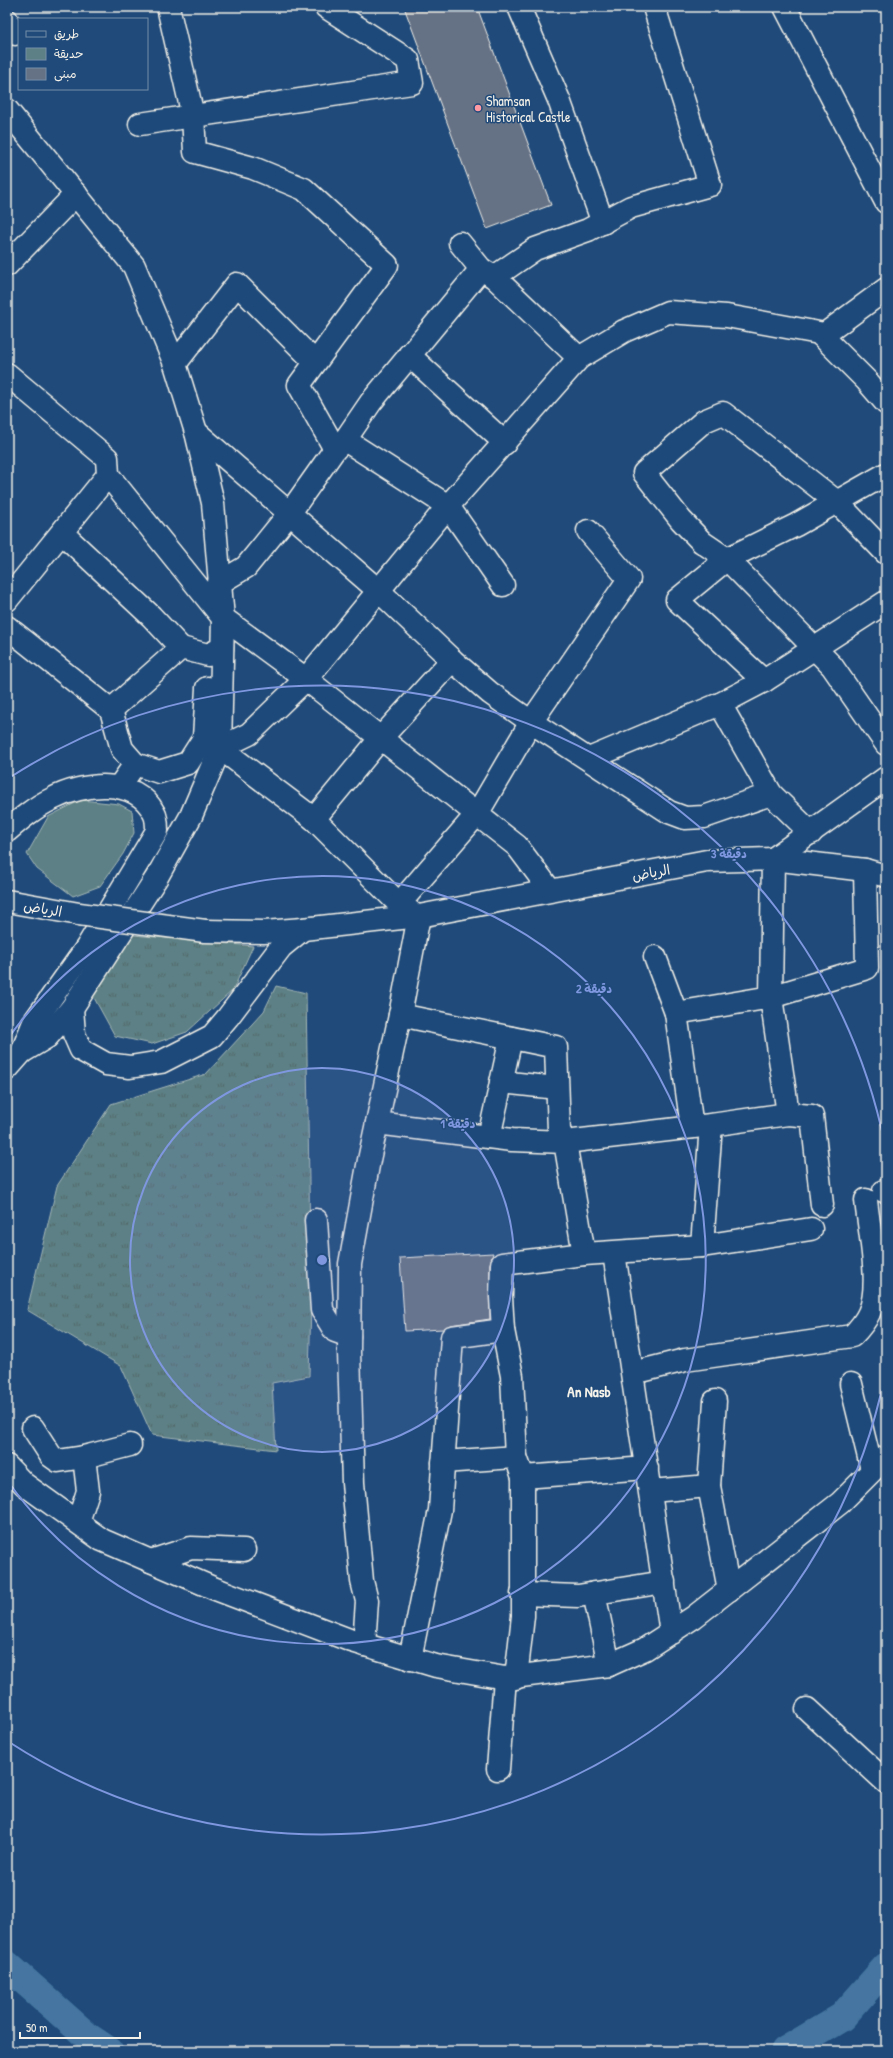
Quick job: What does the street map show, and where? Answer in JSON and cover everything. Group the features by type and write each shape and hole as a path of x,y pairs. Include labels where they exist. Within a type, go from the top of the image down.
{"street":[{"path":"168,7 193,116 195,152 253,168 304,189 387,265 299,385 340,444 448,506 503,584"},
{"path":"140,124 412,83 408,60 326,7"},
{"path":"519,7 559,100 603,223"},
{"path":"219,583 246,567 289,514 371,402 410,355 488,273 535,249 603,223 631,207 710,185 654,7"},
{"path":"786,7 886,202"},
{"path":"7,627 111,710 122,749 135,764 159,772 188,763 204,738 215,652 223,618 213,503 196,432 175,364 134,266 10,116"},
{"path":"7,264 76,194"},
{"path":"460,243 488,273 579,358"},
{"path":"175,364 237,284 315,362"},
{"path":"822,336 886,289"},
{"path":"220,748 249,734 306,679 448,506 579,358 624,331 668,312 727,316 819,333 867,381 886,403"},
{"path":"410,355 505,443"},
{"path":"7,374 107,458 108,475 223,618 306,679 517,846 550,890"},
{"path":"886,553 836,502 723,413 704,421 644,473 681,520 702,542 727,559 832,666 886,744"},
{"path":"196,432 379,591 452,660 490,693 531,722 669,812 685,818 704,817 771,794"},
{"path":"764,681 677,600 727,559 796,525 886,474"},
{"path":"7,600 108,475"},
{"path":"399,904 477,814 531,722 629,579 588,531"},
{"path":"62,533 151,616 181,648 215,652"},
{"path":"589,759 720,704 764,681 886,602"},
{"path":"111,710 181,648"},
{"path":"7,1069 22,1052 47,1037 72,1008 157,877 191,816 220,748 215,652"},
{"path":"314,819 380,739 452,660"},
{"path":"720,704 771,794 811,833"},
{"path":"220,748 314,819 399,904 418,916 400,1015 377,1123 350,1264 349,1336 354,1483 362,1581 367,1601 364,1645"},
{"path":"119,787 135,764"},
{"path":"788,1114 771,997 773,859 886,778"},
{"path":"7,831 26,814 53,798 82,788 103,786 119,787 142,797 155,813 157,831 87,947 34,1022 22,1052"},
{"name":"الرياض","path":"7,901 79,914 205,931 264,932 418,916 707,861 773,859 865,870 886,876"},
{"path":"676,1013 771,997 867,968 865,870"},
{"path":"72,1008 74,1034 81,1050 106,1064 130,1067 161,1062 212,1036 281,947 303,929"},
{"path":"655,957 676,1013 702,1126 702,1246"},
{"path":"400,1015 556,1047 559,1131 565,1142 584,1254"},
{"path":"489,1137 511,1038"},
{"path":"501,1082 557,1088"},
{"path":"377,1123 489,1137 565,1142 788,1114 812,1116 822,1205"},
{"path":"634,1373 685,1360 852,1336 864,1323 874,1297 879,1194"},
{"path":"316,1220 322,1310 335,1331 349,1336"},
{"path":"498,1769 510,1678 523,1616 523,1477 516,1457 512,1376 503,1330 501,1297 502,1264 584,1254 702,1246 811,1229"},
{"path":"614,1253 634,1373 671,1633"},
{"path":"410,1659 440,1510 452,1337 503,1330"},
{"path":"7,1466 24,1484 102,1540 213,1588 364,1645 410,1659 436,1666 510,1678 609,1665 645,1650 694,1617 730,1590 840,1503 879,1463 851,1384"},
{"path":"715,1401 709,1486 730,1590"},
{"path":"33,1428 51,1456 58,1461 84,1457 130,1445"},
{"path":"78,1522 88,1492 84,1457"},
{"path":"443,1462 516,1457"},
{"path":"523,1477 647,1468"},
{"path":"651,1491 709,1486"},
{"path":"151,1561 191,1548 244,1550"},
{"path":"522,1594 578,1596 664,1582"},
{"path":"594,1593 609,1665"},
{"path":"807,1709 886,1782"}],"green space":[{"path":"81,800 119,804 132,811 134,833 123,854 100,886 73,896 37,869 27,854 48,817"},
{"path":"133,935 253,946 233,990 187,1032 152,1044 115,1036 93,996"},
{"path":"276,986 306,993 311,1305 309,1376 272,1383 276,1450 152,1435 121,1366 27,1310 57,1186 111,1104 206,1074 264,1011"}],"building":[{"path":"404,7 477,7 551,205 487,229"},
{"path":"493,1253 490,1264 490,1319 450,1325 443,1329 405,1331 400,1258"}],"waterway":[{"path":"7,1965 88,2037 109,2051"},
{"path":"785,2051 842,2017 886,1967"}],"place":[{"name":"Shamsan Historical Castle","path":"478,108"}],"district":[{"name":"An Nasb","path":"589,1391"}]}
